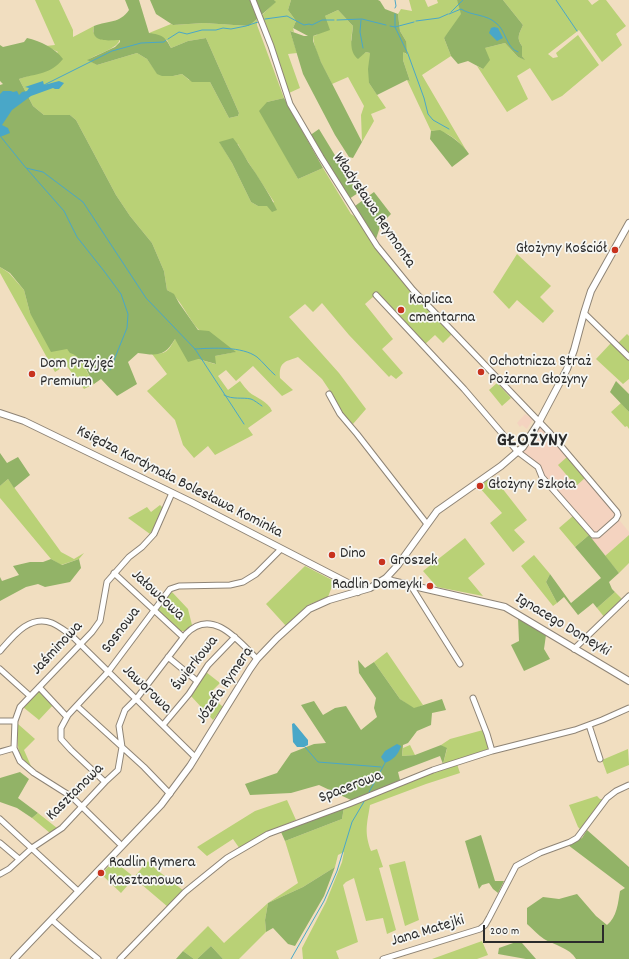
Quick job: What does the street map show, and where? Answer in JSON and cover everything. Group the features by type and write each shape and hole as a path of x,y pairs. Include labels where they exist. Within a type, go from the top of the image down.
{"street":[{"name":"Władysława Reymonta","path":"252,0 271,46 290,104 321,157 377,246 413,290 540,422 617,512 618,515 616,519 598,535 593,535 542,478 538,467 518,452"},
{"name":"Józefa Rymera","path":"14,959 170,794 257,660 309,609 329,600 370,588 386,578 398,566 437,512 518,452 530,438 554,396 574,350 591,291 629,223"},
{"path":"376,295 464,389 518,452"},
{"path":"584,313 629,357"},
{"path":"329,394 340,414 427,524"},
{"name":"Księdza Kardynała Bolesława Kominka","path":"0,413 24,421 172,493 354,586 358,592"},
{"name":"Jaśminowa","path":"14,748 15,721 20,707 100,622 107,582 128,556 142,547 154,534 172,493"},
{"name":"Sosnowa","path":"104,782 70,750 61,739 61,728 67,717 108,672 170,589 179,586 230,585 243,582 256,574 281,549"},
{"name":"Jałowcowa","path":"114,573 183,637"},
{"name":"Ignacego Domeyki","path":"386,578 412,586 505,607 629,681"},
{"path":"344,581 349,594"},
{"path":"412,586 460,664"},
{"path":"574,649 629,596"},
{"name":"Jaworowa","path":"0,651 15,633 29,624 40,621 52,623 72,635 195,757"},
{"name":"Kasztanowa","path":"0,874 9,869 32,848 62,828 104,782 118,770 122,747 119,726 125,710 137,698 183,637 193,627 202,623 222,628 234,637 257,660"},
{"name":"Świerkowa","path":"163,725 189,694 208,665 234,637"},
{"path":"168,657 197,681"},
{"path":"0,669 30,696"},
{"path":"39,687 67,717"},
{"path":"473,698 492,751"},
{"path":"77,706 144,767 170,794"},
{"name":"Spacerowa","path":"120,959 185,892 227,858 254,842 286,827 349,804 433,770 492,751 589,725 629,708"},
{"path":"0,721 15,721"},
{"path":"589,725 600,759"},
{"path":"0,752 14,748 20,762 31,772 72,797 119,843"},
{"name":"Jana Matejki","path":"383,959 480,929 485,925 492,913 516,866 540,853 577,838 606,798 629,785"},
{"path":"0,819 78,891"},
{"path":"0,843 19,859"},
{"path":"52,920 98,959"}],"shaded area":[{"path":"525,414 533,419 527,429 522,425 520,427 517,423"},
{"path":"541,426 611,506 629,532 629,535 605,556 542,481 534,467 520,454"}],"green space":[{"path":"35,0 59,0 73,30 73,37 94,26 93,31 96,37 120,39 115,46 88,60 97,65 137,53 147,59 157,73 173,76 182,74 189,80 210,82 229,118 238,116 239,113 206,38 188,41 171,48 167,40 149,33 171,24 204,23 249,26 257,19 257,25 284,98 267,102 279,144 298,179 323,168 351,214 357,218 379,251 453,333 443,343 435,335 424,345 374,296 365,304 393,339 382,349 403,373 396,379 391,375 389,377 349,335 322,303 313,312 305,304 289,317 339,373 366,409 353,424 340,411 322,379 298,357 283,363 280,369 280,378 293,390 282,396 253,366 236,381 226,370 218,376 228,390 240,381 249,392 265,402 272,411 248,428 253,435 215,455 208,446 194,458 183,445 175,420 147,391 167,374 152,354 166,351 175,339 198,359 215,364 215,356 235,352 201,332 176,297 167,290 164,271 152,243 130,216 116,195 76,120 70,115 44,115 33,106 19,79 31,75 58,52 46,46 55,45","holes":["220,143 238,144 274,202 267,206 258,206 251,202 232,163"]},
{"path":"125,0 139,0 149,33 157,34 163,37 171,48 188,41 206,38 239,113 238,116 229,118 210,82 192,82 182,74 162,76 157,74 147,59 137,53 97,65 87,60 115,47 120,42 120,40 101,40 95,36 94,26 121,18 129,10"},
{"path":"150,0 274,0 276,2 249,26 204,23 173,25 156,14"},
{"path":"274,0 291,0 288,10 296,21 293,28 294,32 290,31 297,53 288,54 300,88 289,93 260,17 275,2"},
{"path":"291,0 378,0 385,9 398,14 400,31 406,41 407,54 403,52 403,60 410,81 407,80 377,95 369,83 368,69 370,53 366,52 358,59 355,56 351,44 353,26 338,10 325,16 330,30 313,36 313,41 321,62 362,142 353,158 349,157 335,135 303,74 290,31 308,36 293,28 296,21 288,10"},
{"path":"409,0 425,0 428,7 438,3 437,0 457,0 458,2 479,0 444,38 451,56 422,75 466,150 455,139 446,133 431,131 407,80 410,81 403,60 403,51 406,54 406,41 400,31 398,14 401,9 412,11"},
{"path":"457,0 503,0 523,25 519,33 519,38 522,46 522,56 525,60 518,57 505,43 485,48 490,60 483,69 468,61 458,64 451,56 444,38 461,14"},
{"path":"503,0 588,0 592,5 599,0 606,0 626,26 616,34 622,45 602,62 579,30 548,54 553,58 558,57 556,53 578,35 599,65 562,96 552,101 530,68 517,76 528,99 507,112 477,66 483,69 485,48 505,43 518,57 524,59 522,56 522,46 519,38 519,33 523,25"},
{"path":"338,10 353,26 351,40 362,55 366,52 370,53 369,83 386,108 371,114 374,121 362,142 361,115 364,106 348,77 332,84 315,48 313,36 317,35 325,16"},
{"path":"27,38 47,46 60,55 63,59 48,71 19,79 33,106 44,115 70,115 76,120 116,195 130,216 152,243 164,271 167,290 174,294 198,330 209,331 236,352 215,356 216,364 198,359 188,362 175,339 168,349 160,354 138,353 128,362 137,384 117,396 101,379 94,384 81,361 67,349 51,352 30,313 24,290 10,273 0,267 0,85 3,84 0,81 0,45 3,47 24,42"},
{"path":"284,98 323,168 298,179 259,111 267,102"},
{"path":"319,129 358,193 349,199 309,136"},
{"path":"440,130 456,140 469,154 452,167 430,139 431,131"},
{"path":"233,138 264,186 277,210 272,212 267,206 258,206 251,202 232,163 219,142"},
{"path":"374,192 391,214 381,224 376,239 355,206"},
{"path":"517,254 551,286 540,297 554,311 543,323 517,300 509,309 493,292"},
{"path":"0,267 9,273 24,290 30,313 67,349 75,354 81,361 94,384 84,389 66,365 55,372 0,273"},
{"path":"627,334 629,336 629,355 617,344"},
{"path":"611,343 629,359 629,379 623,384 596,359"},
{"path":"616,381 629,394 629,412 610,392"},
{"path":"497,383 511,398 502,406 489,390"},
{"path":"621,403 629,412 629,429 627,426 625,427 611,412"},
{"path":"0,453 7,463 18,457 30,475 14,488 8,479 0,486"},
{"path":"567,457 585,478 576,486 558,465"},
{"path":"492,476 500,490 502,488 527,520 514,530 525,542 513,552 490,523 502,513 479,487"},
{"path":"8,479 61,552 74,559 84,553 79,559 61,565 51,559 0,498 0,486"},
{"path":"160,505 163,508 150,534 128,518 147,507 151,512"},
{"path":"573,516 589,535 575,547 559,528"},
{"path":"589,535 619,573 609,582 615,592 597,608 593,603 578,615 564,597 557,603 546,582 550,574 571,603 601,578 575,547"},
{"path":"629,535 629,563 619,573 605,556"},
{"path":"465,538 485,564 468,578 483,596 437,587 423,571"},
{"path":"534,555 550,574 546,582 557,603 553,606 521,566"},
{"path":"51,559 62,565 79,559 81,568 70,582 45,587 38,584 26,587 0,601 0,577 2,581 19,575 13,566 30,562 43,562"},
{"path":"305,566 334,581 328,597 308,605 286,626 266,604"},
{"path":"172,592 188,609 192,625 186,631 180,631 158,610 161,604"},
{"path":"615,592 623,600 605,618 597,608"},
{"path":"518,618 546,635 544,649 550,659 524,671 511,645 519,641"},
{"path":"387,652 423,705 414,709 400,699 374,662"},
{"path":"358,660 365,668 374,662 400,699 414,708 442,699 446,710 432,713 431,725 417,731 408,743 403,745 402,756 415,755 441,745 447,748 443,764 440,756 398,772 400,780 353,801 319,785 291,793 250,795 245,784 277,773 291,753 314,744 326,743 301,705 314,701 323,715 335,708 346,706 361,730 377,717 374,708 376,698 359,673"},
{"path":"206,672 220,683 209,694 223,707 213,720 191,696"},
{"path":"39,690 53,705 39,720 23,707"},
{"path":"18,724 35,739 24,750 31,766 40,775 27,763 20,754 18,748"},
{"path":"483,730 489,749 443,764 447,749 441,745 450,739"},
{"path":"410,745 415,755 402,756 403,748"},
{"path":"628,749 629,765 607,774 602,760"},
{"path":"457,764 460,773 370,805 367,838 371,851 377,849 383,867 379,868 396,930 387,934 383,918 366,921 354,878 343,885 358,942 336,951 339,959 303,959 302,948 326,902 342,862 344,852 338,855 335,867 303,887 268,903 298,883 285,841 342,819 344,807 438,769"},
{"path":"20,772 29,779 18,798 38,813 32,818 17,808 0,802 0,778"},
{"path":"597,796 600,799 603,799 581,830 578,827 569,805"},
{"path":"287,800 296,820 270,831 240,849 233,839 207,856 197,847 255,811"},
{"path":"344,807 342,819 285,841 281,832"},
{"path":"38,813 57,828 50,833 32,818"},
{"path":"587,830 629,867 629,959 576,959 566,949 544,939 527,924 527,908 543,897 559,899 577,894 596,916 607,925 613,918 620,891 625,888 568,845 582,838"},
{"path":"481,835 495,881 504,881 498,893 489,883 482,885 479,889 465,841"},
{"path":"114,861 134,877 148,861 184,891 168,907 134,878 121,893 101,874"},
{"path":"405,861 419,920 405,926 389,865"},
{"path":"335,867 324,896 295,946 288,944 273,928 266,932 265,920 268,903 303,887"},
{"path":"268,903 265,920 266,932 239,959 223,959 211,946 197,959 194,959 183,951 208,926 224,943"},
{"path":"482,941 488,955 477,959 432,959"},
{"path":"516,942 522,943 536,959 526,959 498,954 499,948"},
{"path":"211,946 223,959 197,959"},
{"path":"183,951 194,959 176,959"}],"water":[{"path":"491,28 498,28 503,38 497,41 489,33"},
{"path":"43,81 44,85 59,81 64,83 59,89 53,88 31,96 12,110 2,125 8,128 10,133 0,137 0,94 3,91 17,91 19,95 22,92 27,91 29,88 25,87"},
{"path":"294,723 308,740 308,745 304,747 297,747 293,742 292,724"},
{"path":"397,744 401,746 397,754 385,763 381,757 385,751"}],"waterway":[{"path":"395,0 395,8"},
{"path":"451,12 463,0"},
{"path":"556,0 577,31"},
{"path":"449,14 461,9 492,20 502,30 511,47 518,52"},
{"path":"395,14 395,27 408,54 424,98 428,114 433,120 449,129"},
{"path":"416,21 439,18 448,14"},
{"path":"265,19 287,16 304,25 312,25 322,20 334,20"},
{"path":"337,20 362,19 386,25"},
{"path":"361,20 360,32 363,48"},
{"path":"168,39 179,32 187,34 202,30 216,30 223,28 231,29 258,22"},
{"path":"390,26 395,27 414,22"},
{"path":"44,85 112,51 141,43 164,42 166,40"},
{"path":"1,137 26,168 43,172 83,202 146,298 195,349 244,424"},
{"path":"27,169 64,211 77,237 121,294 128,314 127,328 110,370"},
{"path":"195,349 227,348 251,353 275,375"},
{"path":"224,395 251,399 262,406"},
{"path":"305,747 318,762 381,767"},
{"path":"368,794 385,763"},
{"path":"291,959 324,901 337,871 352,822 365,800"}],"place":[{"name":"Głożyny Kościół","path":"615,250"},
{"name":"Kaplica cmentarna","path":"401,310"},
{"name":"Ochotnicza Straż Pożarna Głożyny","path":"481,372"},
{"name":"Dom Przyjęć Premium","path":"32,374"},
{"name":"Głożyny Szkoła","path":"480,486"},
{"name":"Dino","path":"332,555"},
{"name":"Groszek","path":"382,562"},
{"name":"Radlin Domeyki","path":"430,586"},
{"name":"Radlin Rymera Kasztanowa","path":"101,873"}],"district":[{"name":"GŁOŻYNY","path":"532,442"}]}
